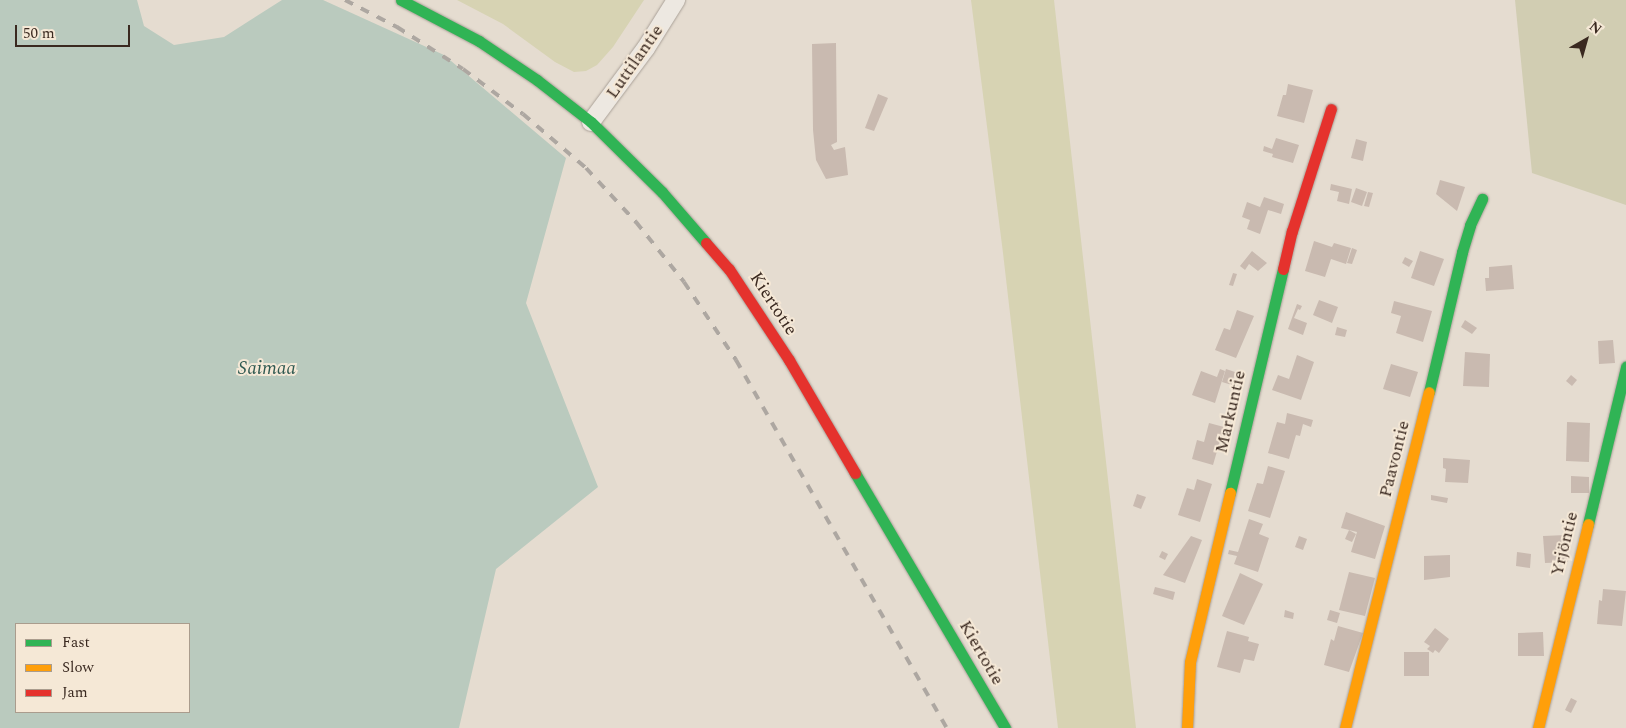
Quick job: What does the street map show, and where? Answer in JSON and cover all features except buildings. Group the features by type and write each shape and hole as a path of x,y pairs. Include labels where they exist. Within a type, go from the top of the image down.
{"street":[{"name":"Kiertotie","path":"401,0 478,42 537,80 591,122 662,192 729,268 790,360 1005,728"},
{"name":"Luttilantie","path":"591,122 646,48 676,0"},
{"name":"Markuntie","path":"1187,728 1190,662 1292,231 1331,109"},
{"name":"Paavontie","path":"1345,728 1433,380 1462,252 1470,225 1482,199"},
{"name":"Yrjöntie","path":"1538,728 1626,367"}],"shaded area":[{"path":"457,0 644,0 613,47 597,65 586,71 574,72 555,62 503,24"},
{"path":"971,0 1054,0 1136,728 1058,728 1003,253"},
{"path":"1515,0 1626,0 1626,205 1532,173"}],"water":[{"name":"Saimaa","path":"0,0 137,0 144,26 174,45 224,37 282,0 323,0 444,55 566,158 526,303 598,487 496,569 459,728 0,728"}],"railway":[{"path":"345,0 397,27 463,69 523,114 586,168 636,222 684,282 736,360 947,728"}],"traffic: fast":[{"path":"401,0 479,41 537,80 591,122 662,192 706,243"},
{"path":"1429,392 1462,252 1470,225 1482,199"},
{"path":"1230,493 1283,269"},
{"path":"1588,524 1626,367"},
{"path":"855,473 1005,728"}],"traffic: slow":[{"path":"1345,728 1429,392"},
{"path":"1187,728 1190,662 1230,493"},
{"path":"1538,728 1588,524"}],"traffic: jam":[{"path":"1283,269 1292,231 1331,109"},
{"path":"706,243 729,269 789,360 855,473"}]}
